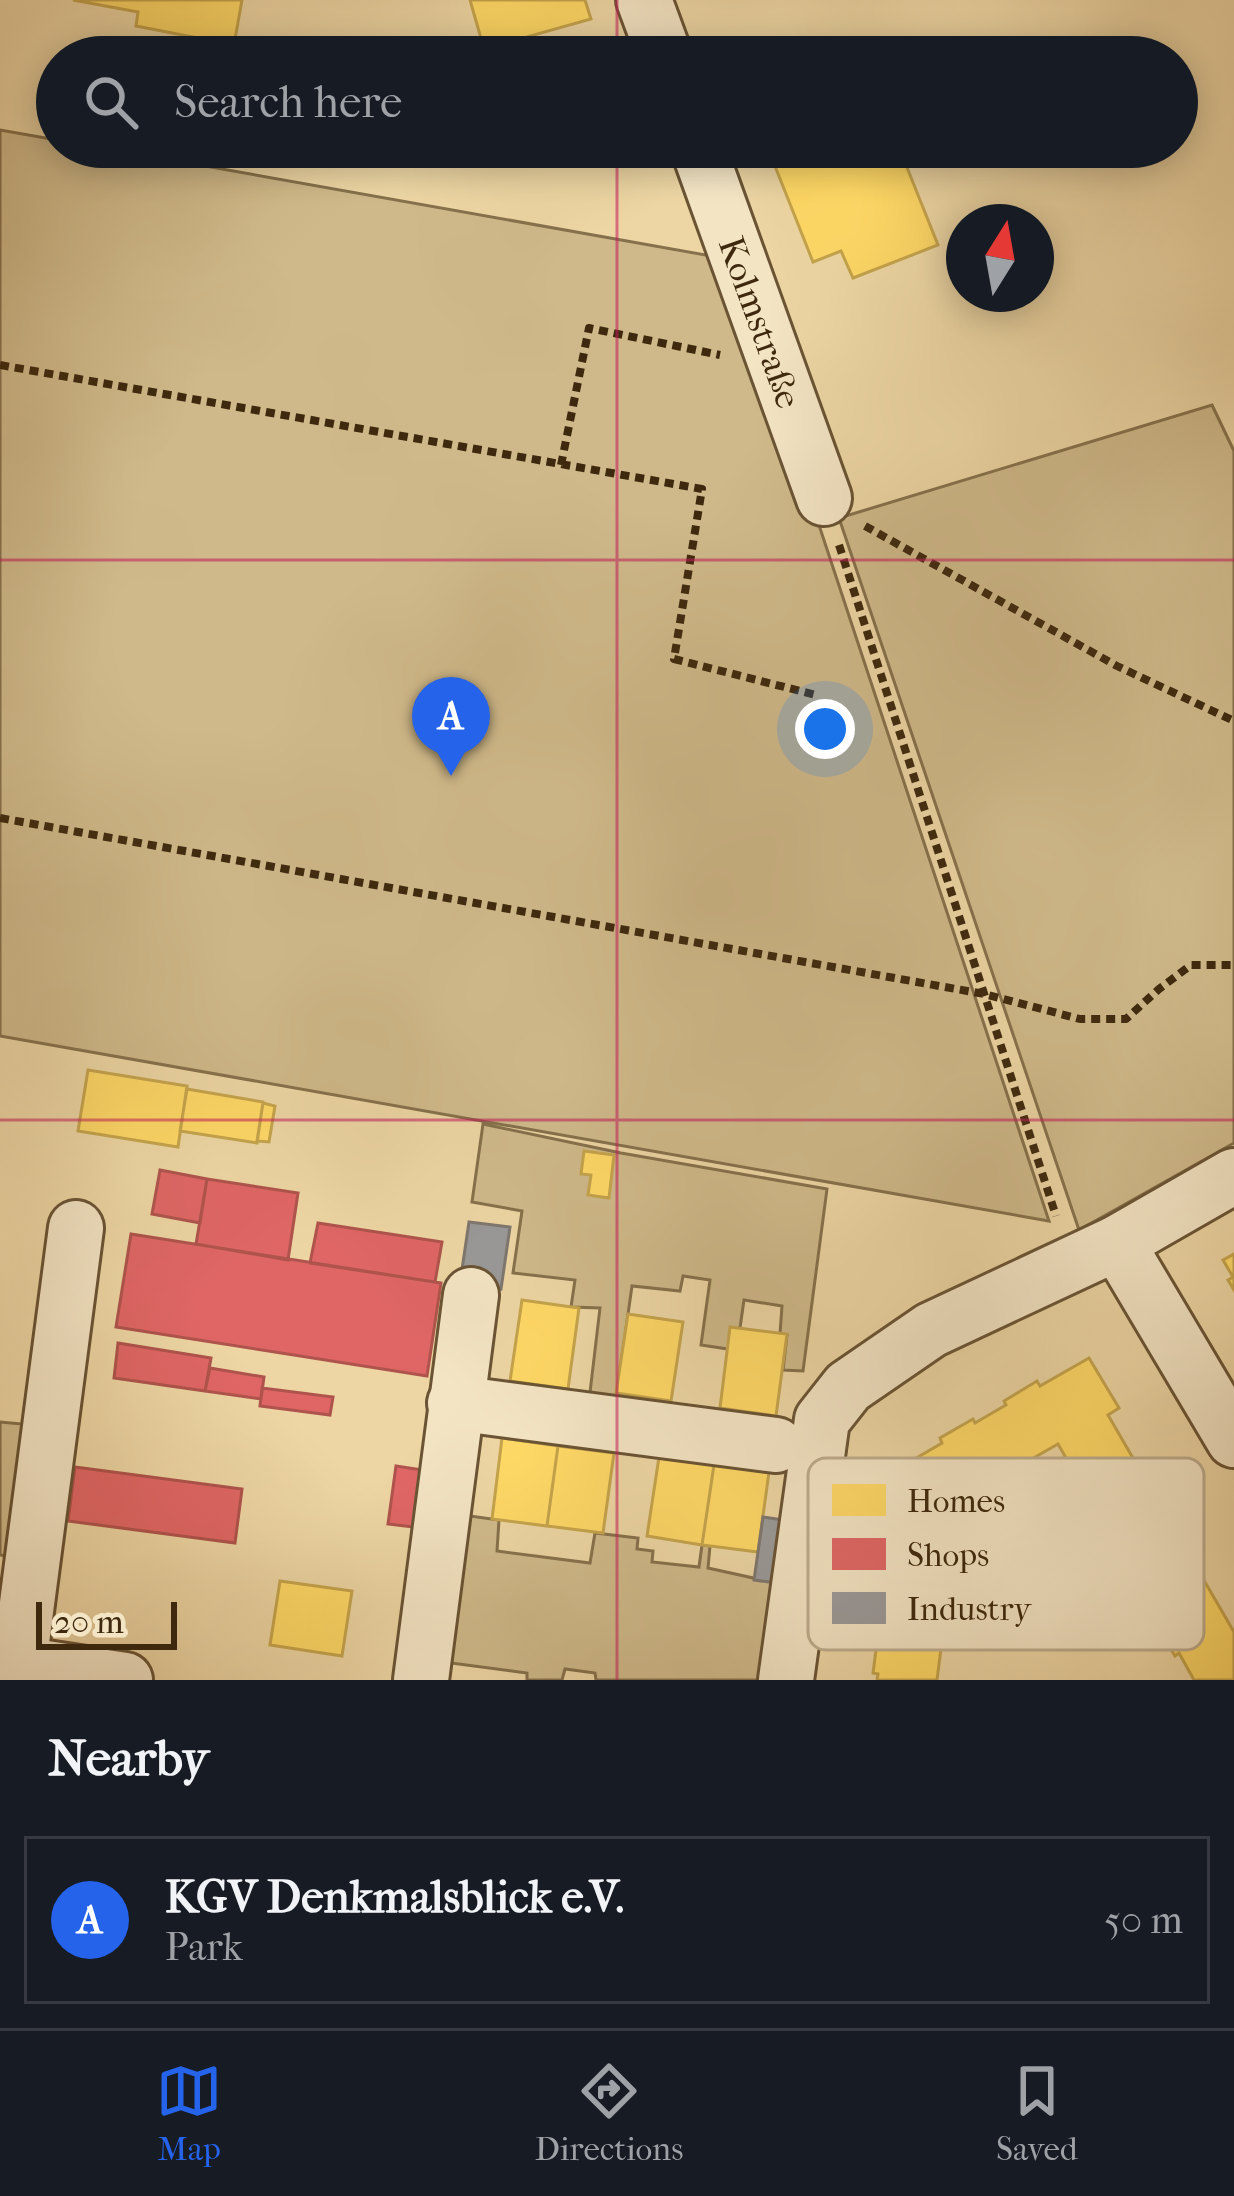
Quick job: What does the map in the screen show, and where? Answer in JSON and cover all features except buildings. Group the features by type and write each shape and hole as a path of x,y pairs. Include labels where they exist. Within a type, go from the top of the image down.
{"street":[{"path":"644,0 657,36"},
{"name":"Kolmstraße","path":"706,168 824,498"},
{"path":"817,1458 822,1420 848,1387 931,1330 1094,1253 1234,1176"},
{"path":"76,1228 18,1672 125,1680"},
{"path":"1094,1253 1234,1440"},
{"path":"421,1680 471,1295"},
{"path":"455,1402 776,1445"},
{"path":"786,1680 808,1521"}],"path":[{"path":"561,465 589,328 736,358 772,346"},
{"path":"0,365 702,489 674,659 816,695"},
{"path":"824,498 875,532 1117,666 1234,721"},
{"path":"824,498 984,994 1094,1253"},
{"path":"0,818 984,994 1080,1019 1126,1019 1191,964 1234,964"}],"shaded area":[{"path":"0,130 36,136 36,168 216,168 717,257 816,516 1049,1221 0,1036"},
{"path":"1212,405 1234,451 1234,1143 1079,1230 839,518"},
{"path":"483,1124 827,1189 803,1371 783,1370 787,1335 780,1334 782,1306 744,1300 740,1328 728,1349 701,1345 710,1280 683,1276 680,1291 632,1286 617,1392 642,1397 640,1410 589,1401 600,1308 571,1307 575,1280 513,1273 522,1211 472,1202"},
{"path":"0,1422 33,1425 13,1557 0,1555"},
{"path":"470,1516 499,1520 497,1551 590,1563 595,1533 638,1538 637,1549 653,1551 652,1562 699,1567 702,1545 710,1546 708,1568 776,1583 764,1680 596,1680 595,1673 565,1669 562,1680 527,1680 527,1673 451,1663"}],"place":[{"name":"KGV Denkmalsblick e.V.","path":"451,776"}]}
